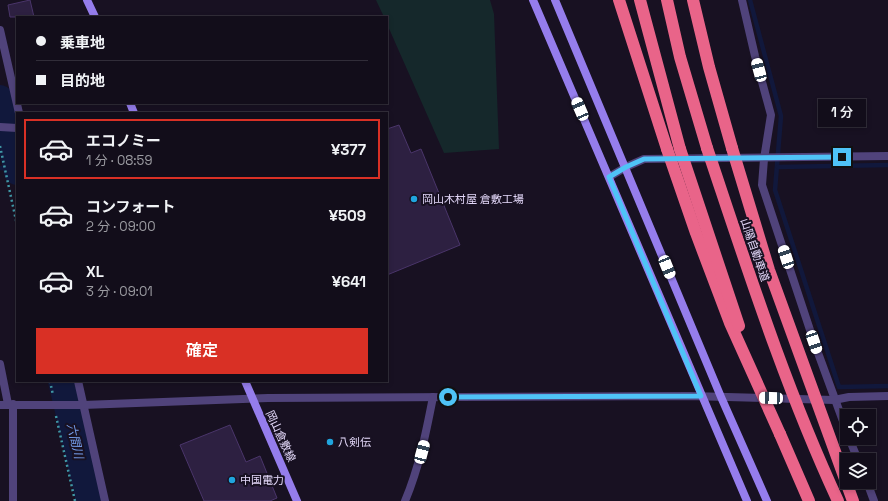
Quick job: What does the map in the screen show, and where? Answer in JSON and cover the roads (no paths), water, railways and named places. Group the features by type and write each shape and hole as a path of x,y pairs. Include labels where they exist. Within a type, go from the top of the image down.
{"highway":[{"path":"619,0 667,149 730,324 809,501"},
{"path":"640,0 680,149 741,330 780,434"},
{"name":"山陽自動車道","path":"667,0 680,57 707,148 782,369 813,448 838,501"},
{"path":"693,0 709,67 769,270 853,501"}],"street":[{"path":"88,0 94,16"},
{"path":"533,0 747,501"},
{"path":"555,0 766,501"},
{"path":"742,0 771,115 764,159 762,185 840,415"},
{"path":"0,30 16,100"},
{"path":"0,128 16,128"},
{"path":"609,177 644,159 778,159 888,156"},
{"path":"0,364 7,404 13,501"},
{"path":"78,382 79,405 105,501"},
{"name":"岡山倉敷線","path":"245,382 297,501"},
{"path":"7,404 79,405 252,398 701,396 834,400 849,397 888,396"},
{"path":"405,501 416,473 433,397"},
{"path":"870,489 874,501"}],"waterway":[{"path":"750,0 781,116 775,190 839,387 888,386"},
{"name":"六間川","path":"0,98 16,168"},
{"path":"778,167 888,165"},
{"path":"0,168 16,168"},
{"name":"六間川","path":"61,382 89,501"}],"place":[{"name":"岡山木村屋 倉敷工場","path":"414,199"},
{"name":"八剣伝","path":"330,442"},
{"name":"中国電力","path":"232,480"}]}
